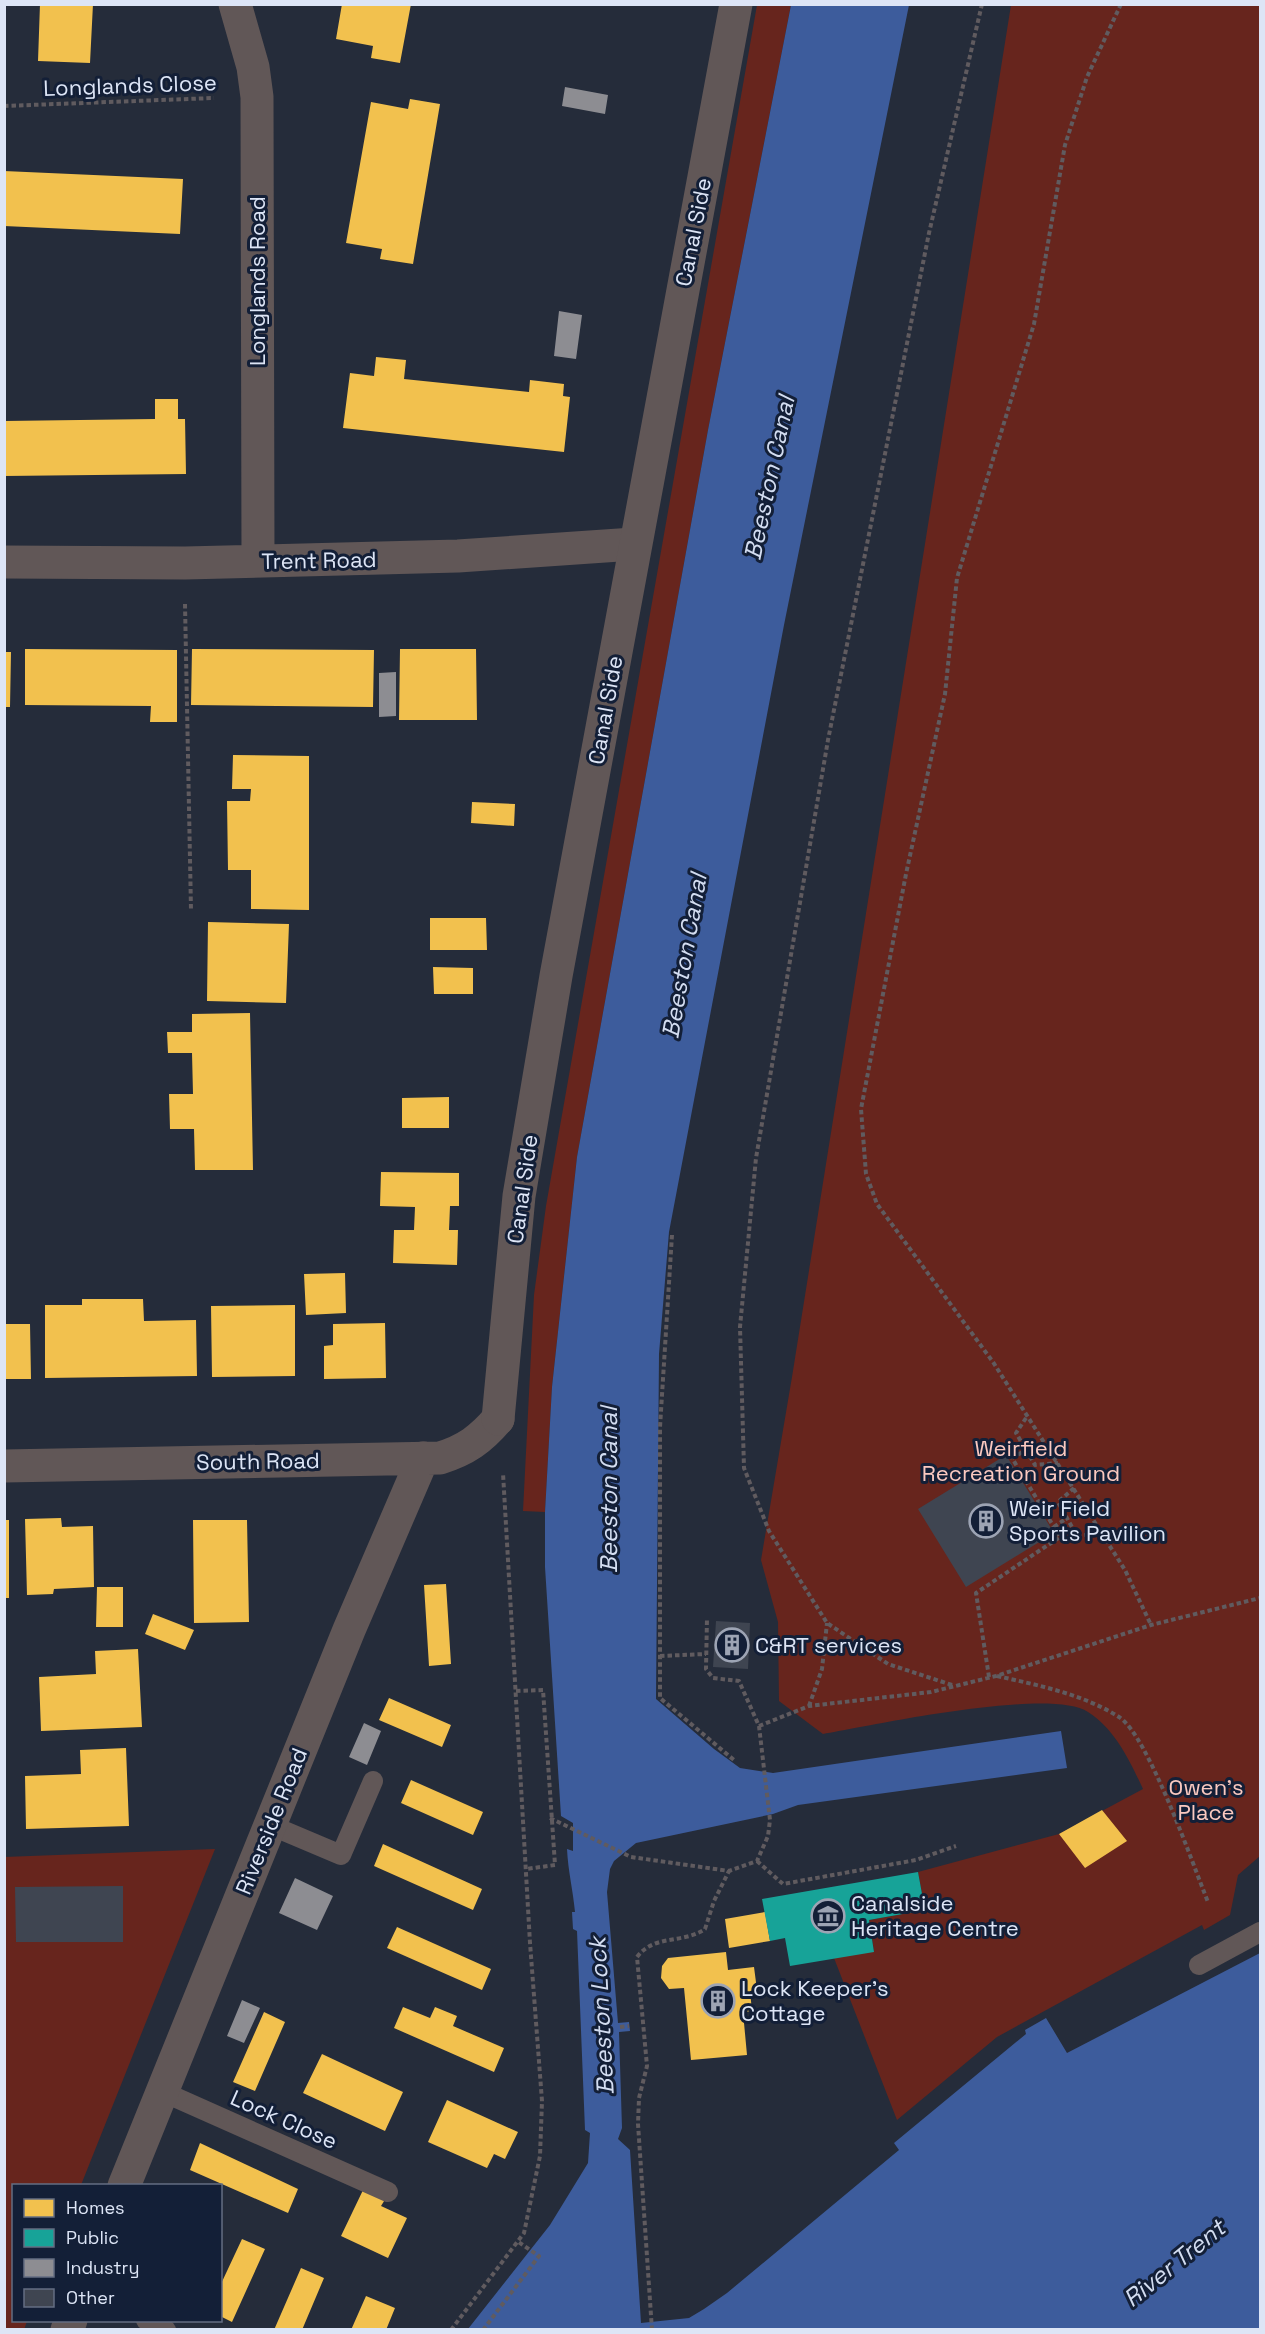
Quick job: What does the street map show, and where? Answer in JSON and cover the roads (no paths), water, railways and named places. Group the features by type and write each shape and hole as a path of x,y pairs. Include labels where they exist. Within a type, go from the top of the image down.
{"street":[{"name":"Longlands Road","path":"234,4 253,67 257,96 258,561"},
{"name":"Canal Side","path":"498,1419 519,1196 555,976 736,4"},
{"name":"Trent Road","path":"4,562 185,563 458,556 634,544"},
{"name":"South Road","path":"4,1466 440,1458 463,1451 484,1436 498,1419"},
{"name":"Riverside Road","path":"125,2184 349,1629 423,1458"}],"lane":[{"path":"270,1825 341,1855 374,1781"},
{"path":"1199,1965 1260,1932"},
{"name":"Lock Close","path":"161,2091 388,2192"},
{"path":"150,2322 166,2330"}],"water":[{"path":"791,5 909,5 784,625 669,1232 659,1354 656,1699 714,1749 740,1768 773,1773 1061,1731 1067,1768 798,1805 773,1814 636,1843 614,1861 610,1869 607,1892 618,2023 629,2022 630,2031 619,2032 622,2128 618,2139 630,2150 641,2323 689,2318 727,2293 899,2150 894,2143 1026,2034 1025,2030 1046,2018 1067,2053 1260,1953 1260,2329 468,2329 550,2225 588,2163 590,2133 585,2130 577,1931 573,1929 572,1912 575,1912 567,1849 573,1851 573,1823 561,1816 545,1567 545,1512 552,1387 577,1157 708,430"}],"place":[{"name":"Weir Field Sports Pavilion","path":"986,1521"},
{"name":"C&RT services","path":"732,1645"},
{"name":"Canalside Heritage Centre","path":"828,1916"},
{"name":"Lock Keeper's Cottage","path":"718,2001"}],"water label":[{"name":"Beeston Canal","path":"769,478"},
{"name":"Beeston Canal","path":"684,956"},
{"name":"Beeston Canal","path":"608,1490"},
{"name":"Beeston Lock","path":"601,2016"},
{"name":"River Trent","path":"1174,2263"}],"park label":[{"name":"Weirfield Recreation Ground","path":"1021,1460"},
{"name":"Owen's Place","path":"1206,1800"}]}
